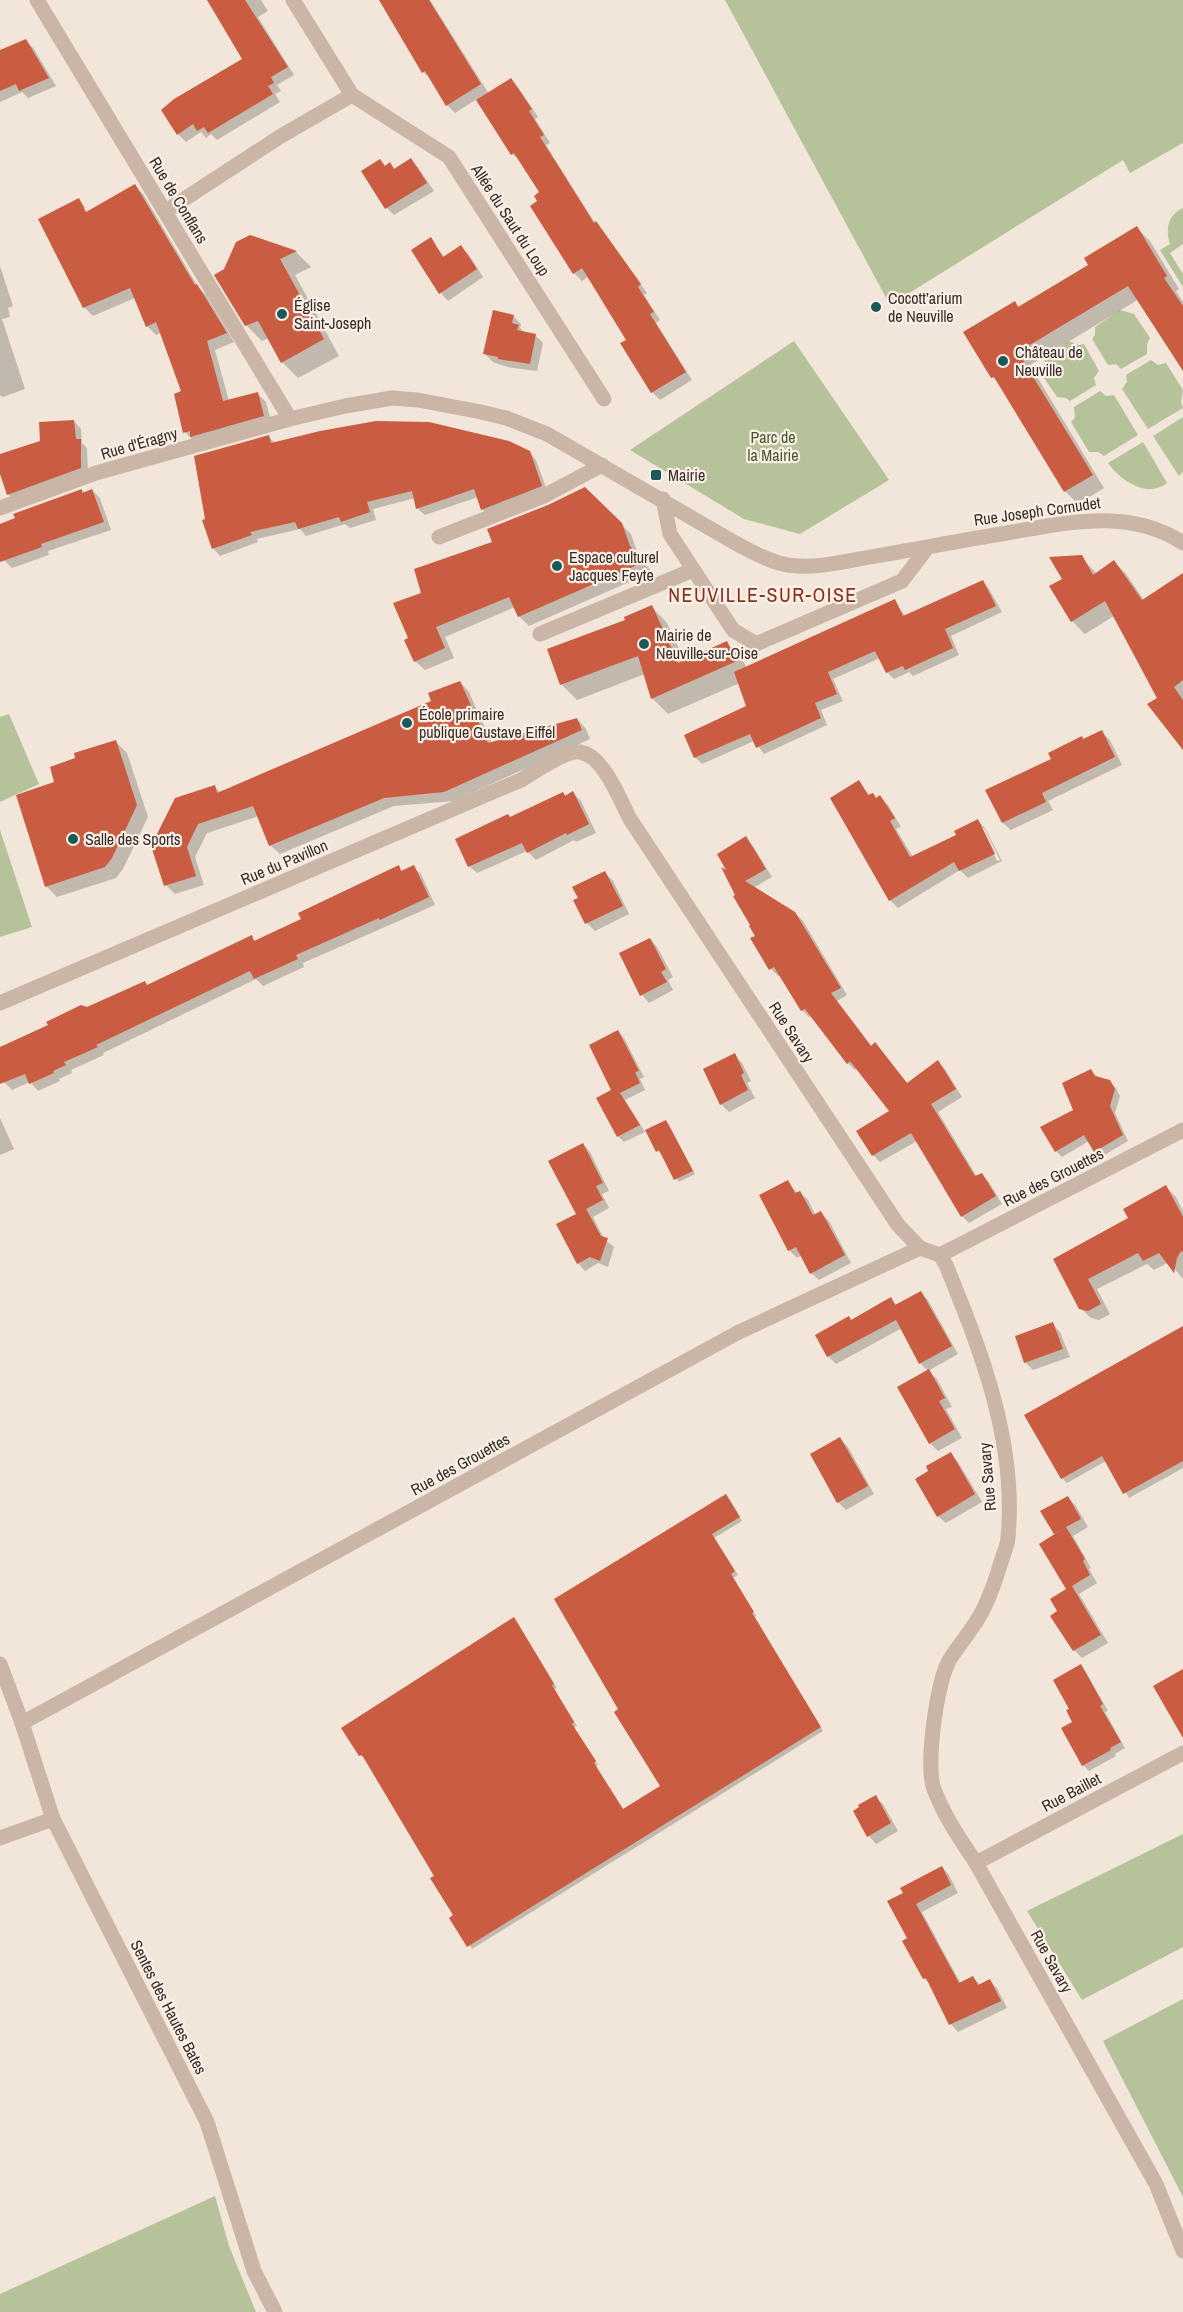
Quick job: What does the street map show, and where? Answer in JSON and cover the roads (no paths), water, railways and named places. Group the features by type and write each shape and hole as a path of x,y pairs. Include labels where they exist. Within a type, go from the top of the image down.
{"street":[{"name":"Rue de Conflans","path":"36,0 290,419"},
{"name":"Allée du Saut du Loup","path":"293,0 352,95 449,157 604,399"},
{"path":"166,211 281,136 352,95"},
{"name":"Rue Joseph Cornudet","path":"290,419 392,398 418,400 471,410 520,423 547,434 663,499 737,544 786,565 827,564 927,548 977,537 1084,521 1110,520 1157,528 1183,543"},
{"name":"Rue d'Éragny","path":"0,508 96,473 290,419"},
{"path":"439,537 544,496 602,465"},
{"path":"663,499 670,534 693,570 733,630 756,644 902,581 927,548"},
{"path":"540,634 693,570"},
{"name":"Rue du Pavillon","path":"0,1003 521,780 559,758 579,752"},
{"name":"Rue Savary","path":"579,752 593,758 605,771 630,819 898,1225 920,1248 940,1255 946,1264 980,1350 1005,1448 1009,1494 1008,1539 998,1576 983,1611 948,1662 938,1695 932,1786 948,1822 976,1863 1156,2184 1183,2251"},
{"name":"Rue des Grouettes","path":"940,1255 1183,1130"},
{"name":"Rue des Grouettes","path":"22,1723 739,1332 920,1248"},
{"name":"Sentes des Hautes Bates","path":"0,1664 53,1819 207,2122 254,2271 275,2312"},
{"name":"Rue Baillet","path":"976,1863 1183,1753"},
{"path":"0,1838 53,1819"}],"place":[{"name":"Cocott’arium de Neuville","path":"876,307"},
{"name":"Église Saint-Joseph","path":"282,314"},
{"name":"Château de Neuville","path":"1003,361"},
{"name":"Mairie","path":"656,475"},
{"name":"Espace culturel Jacques Feyte","path":"557,566"},
{"name":"Mairie de Neuville-sur-Oise","path":"644,644"},
{"name":"École primaire publique Gustave Eiffel","path":"407,723"},
{"name":"Salle des Sports","path":"73,839"}],"district":[{"name":"NEUVILLE-SUR-OISE","path":"763,595"}],"park label":[{"name":"Parc de la Mairie","path":"773,446"}]}
